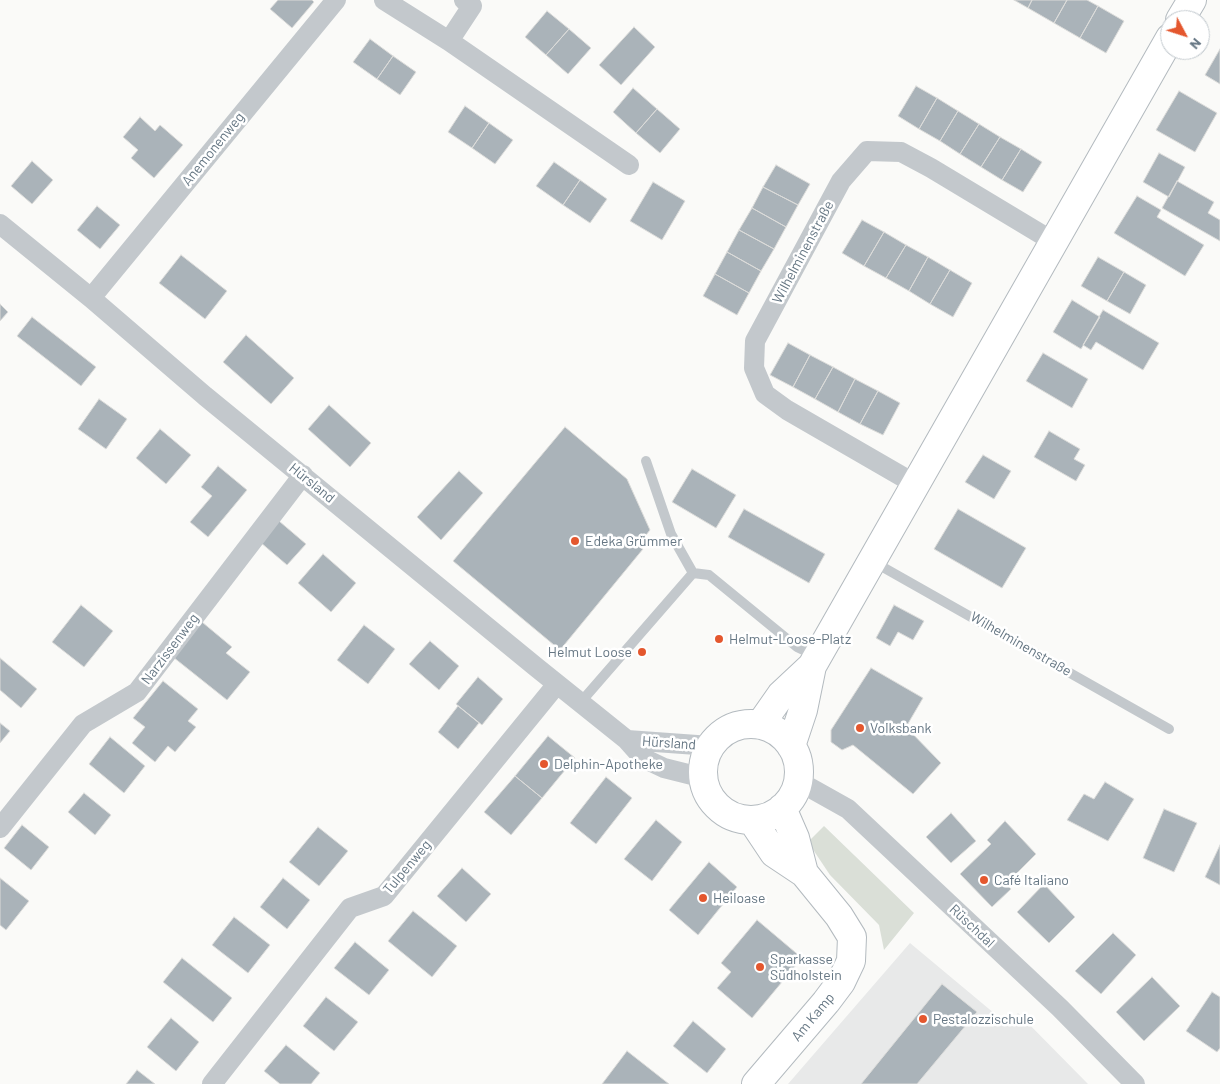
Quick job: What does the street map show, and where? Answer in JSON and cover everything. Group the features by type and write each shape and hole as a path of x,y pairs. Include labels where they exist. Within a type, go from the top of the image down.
{"street":[{"name":"Anemonenweg","path":"91,298 336,0"},
{"path":"384,0 449,41 629,165"},
{"path":"449,41 472,6 464,0"},
{"path":"760,725 780,695 814,661 1160,56"},
{"name":"Wilhelminenstraße","path":"915,484 787,410 765,394 754,368 755,341 841,181 867,151 901,152 1054,242"},
{"name":"Hürsland","path":"0,224 91,298 205,396 627,740 643,758 664,768 704,778"},
{"name":"Narzissenweg","path":"0,828 83,724 137,692 303,475"},
{"path":"792,746 803,710 814,661"},
{"name":"Tulpenweg","path":"212,1084 350,908 384,896 557,684"},
{"path":"746,724 760,725 772,729 783,736 792,746 797,757 798,781 792,796 782,808 763,818 752,820 735,817 720,808 712,800 704,778 705,761 711,746 721,735 732,728 746,724"},
{"name":"Hürsland","path":"627,740 711,746"},
{"name":"Rüschdal","path":"798,781 848,809 1060,1008 1135,1084"},
{"path":"782,808 795,838 804,873"},
{"path":"752,820 774,853 804,873"},
{"name":"Am Kamp","path":"756,1084 842,982 851,961 852,936 839,916 804,873"}],"lane":[{"path":"646,461 671,534 693,573"},
{"name":"Wilhelminenstraße","path":"871,560 1169,729"},
{"path":"693,573 709,575 814,661"},
{"path":"580,702 693,573"}],"shaded area":[{"path":"824,826 914,913 884,950 879,925 830,875 808,842"},
{"name":"Pestalozzischule","path":"910,943 1007,1024 1018,1013 1088,1084 788,1084"}],"building":[{"path":"278,0 312,0 314,2 292,28 270,9"},
{"path":"1014,0 1032,0 1028,8"},
{"path":"1032,0 1067,0 1054,23 1028,8"},
{"path":"1067,0 1087,0 1098,6 1080,38 1054,23"},
{"path":"1098,6 1124,21 1106,53 1080,38"},
{"path":"547,11 569,29 546,55 525,37"},
{"path":"634,27 655,47 621,85 599,65"},
{"path":"569,29 591,48 568,74 546,55"},
{"path":"370,39 393,56 377,79 353,62"},
{"path":"1220,49 1220,84 1205,75"},
{"path":"393,56 416,72 400,95 377,79"},
{"path":"916,86 937,98 919,129 898,116"},
{"path":"633,88 657,109 636,133 613,112"},
{"path":"1179,91 1217,113 1195,152 1156,130"},
{"path":"937,98 958,111 940,141 919,129"},
{"path":"465,106 489,123 472,148 448,132"},
{"path":"657,109 680,129 660,153 636,133"},
{"path":"958,111 979,124 960,154 940,141"},
{"path":"140,117 155,131 160,125 183,145 154,178 131,158 138,150 123,137"},
{"path":"489,123 513,140 495,164 472,148"},
{"path":"979,124 1000,137 981,167 960,154"},
{"path":"1000,137 1021,149 1002,180 981,167"},
{"path":"1021,149 1042,162 1023,192 1002,180"},
{"path":"1159,153 1185,167 1169,197 1143,182"},
{"path":"32,161 53,180 32,204 11,186"},
{"path":"554,162 580,180 563,205 536,186"},
{"path":"776,165 810,184 798,205 763,187"},
{"path":"580,180 607,199 590,223 563,205"},
{"path":"1177,181 1214,202 1208,213 1220,220 1220,241 1162,208"},
{"path":"653,182 685,201 662,240 630,221"},
{"path":"763,187 798,205 786,227 752,208"},
{"path":"1137,196 1161,210 1157,217 1204,245 1185,276 1114,233"},
{"path":"97,206 120,225 100,249 77,230"},
{"path":"752,208 786,227 774,249 739,230"},
{"path":"862,220 884,232 864,266 842,253"},
{"path":"739,230 774,249 761,271 727,252"},
{"path":"884,232 906,245 886,278 864,266"},
{"path":"906,245 928,257 909,291 886,278"},
{"path":"727,252 761,271 749,293 715,274"},
{"path":"181,255 227,291 205,319 159,283"},
{"path":"928,257 950,270 930,304 909,291"},
{"path":"1098,257 1124,272 1107,301 1081,286"},
{"path":"950,270 972,283 953,317 930,304"},
{"path":"1124,272 1146,285 1130,314 1107,301"},
{"path":"715,274 749,293 737,315 703,296"},
{"path":"1072,300 1100,317 1081,349 1053,332"},
{"path":"0,304 8,312 0,321"},
{"path":"1103,310 1159,343 1143,370 1096,342 1091,350 1083,345"},
{"path":"32,317 96,367 81,386 17,336"},
{"path":"246,335 294,378 271,404 223,362"},
{"path":"788,343 810,355 793,387 770,375"},
{"path":"1043,353 1088,379 1072,408 1026,381"},
{"path":"810,355 833,367 815,399 793,387"},
{"path":"833,367 855,379 838,412 815,399"},
{"path":"855,379 878,391 860,424 838,412"},
{"path":"878,391 900,403 883,435 860,424"},
{"path":"99,399 127,419 106,449 78,429"},
{"path":"329,405 371,443 350,467 308,429"},
{"path":"565,427 627,479 650,530 638,545 643,549 560,650 453,561"},
{"path":"160,429 191,455 166,484 136,458"},
{"path":"1049,431 1080,449 1074,459 1085,465 1076,481 1034,457"},
{"path":"983,455 1011,471 994,499 965,482"},
{"path":"218,466 247,490 208,537 190,522 212,496 201,487"},
{"path":"692,469 736,495 716,528 672,502"},
{"path":"459,471 483,493 441,540 417,517"},
{"path":"744,509 825,554 809,583 728,537"},
{"path":"958,509 1026,548 1002,588 934,549"},
{"path":"279,521 306,544 287,565 260,542"},
{"path":"323,554 356,583 331,612 298,583"},
{"path":"81,605 113,631 84,667 52,642"},
{"path":"894,605 924,621 913,640 898,632 890,646 876,638"},
{"path":"202,622 232,647 226,653 250,672 227,700 173,657"},
{"path":"364,625 395,649 368,684 337,660"},
{"path":"430,641 459,666 439,690 409,664"},
{"path":"0,658 37,689 21,708 0,690"},
{"path":"871,668 923,698 906,727 941,763 913,794 853,745 842,750 831,742 831,730"},
{"path":"478,677 503,699 482,725 456,704"},
{"path":"163,681 198,709 188,721 196,727 175,752 168,746 155,762 132,743 145,727 133,718"},
{"path":"458,706 479,723 458,749 438,732"},
{"path":"0,723 10,731 0,743"},
{"path":"548,736 575,758 542,798 515,776"},
{"path":"110,737 145,766 124,793 89,764"},
{"path":"515,776 542,798 511,835 484,812"},
{"path":"606,777 632,798 596,844 570,823"},
{"path":"1105,782 1134,799 1108,841 1067,820 1084,794 1094,799"},
{"path":"84,793 111,815 95,835 68,812"},
{"path":"1164,809 1197,823 1174,872 1143,858"},
{"path":"951,813 976,841 951,863 926,837"},
{"path":"656,820 682,842 652,881 624,859"},
{"path":"1005,821 1036,854 1006,884 1011,889 992,907 960,874 991,844 987,840"},
{"path":"22,825 49,847 31,870 4,848"},
{"path":"318,827 348,851 319,886 289,862"},
{"path":"1220,845 1220,885 1205,877"},
{"name":"Heiloase","path":"709,862 737,887 698,935 669,910"},
{"path":"462,868 491,894 466,922 437,896"},
{"path":"0,878 29,901 6,930 0,925"},
{"path":"283,878 310,900 287,929 260,907"},
{"path":"1044,884 1075,917 1049,943 1017,912"},
{"path":"413,911 457,946 432,977 388,941"},
{"path":"234,917 270,945 248,973 212,945"},
{"name":"Sparkasse Südholstein","path":"757,920 802,958 752,1018 717,988 731,972 721,963"},
{"path":"1113,933 1136,955 1101,994 1075,971"},
{"path":"355,942 389,970 369,995 334,968"},
{"path":"182,958 232,998 213,1022 163,982"},
{"path":"1152,977 1180,1006 1144,1041 1116,1012"},
{"path":"942,984 977,1012 917,1084 861,1084"},
{"path":"1212,992 1220,997 1220,1048 1217,1052 1186,1031"},
{"path":"326,997 358,1022 334,1051 303,1026"},
{"path":"171,1018 199,1042 176,1071 147,1047"},
{"path":"693,1021 726,1049 707,1073 673,1046"},
{"path":"286,1045 320,1073 311,1084 280,1084 264,1071"},
{"path":"627,1051 669,1084 602,1084"},
{"path":"137,1070 155,1084 126,1084"}],"place":[{"name":"Edeka Grümmer","path":"575,541"},
{"name":"Helmut-Loose-Platz","path":"719,639"},
{"name":"Helmut Loose","path":"642,652"},
{"name":"Volksbank","path":"860,728"},
{"name":"Delphin-Apotheke","path":"544,764"},
{"name":"Café Italiano","path":"984,880"},
{"name":"Heiloase","path":"703,898"},
{"name":"Sparkasse Südholstein","path":"760,967"},
{"name":"Pestalozzischule","path":"923,1019"}]}
